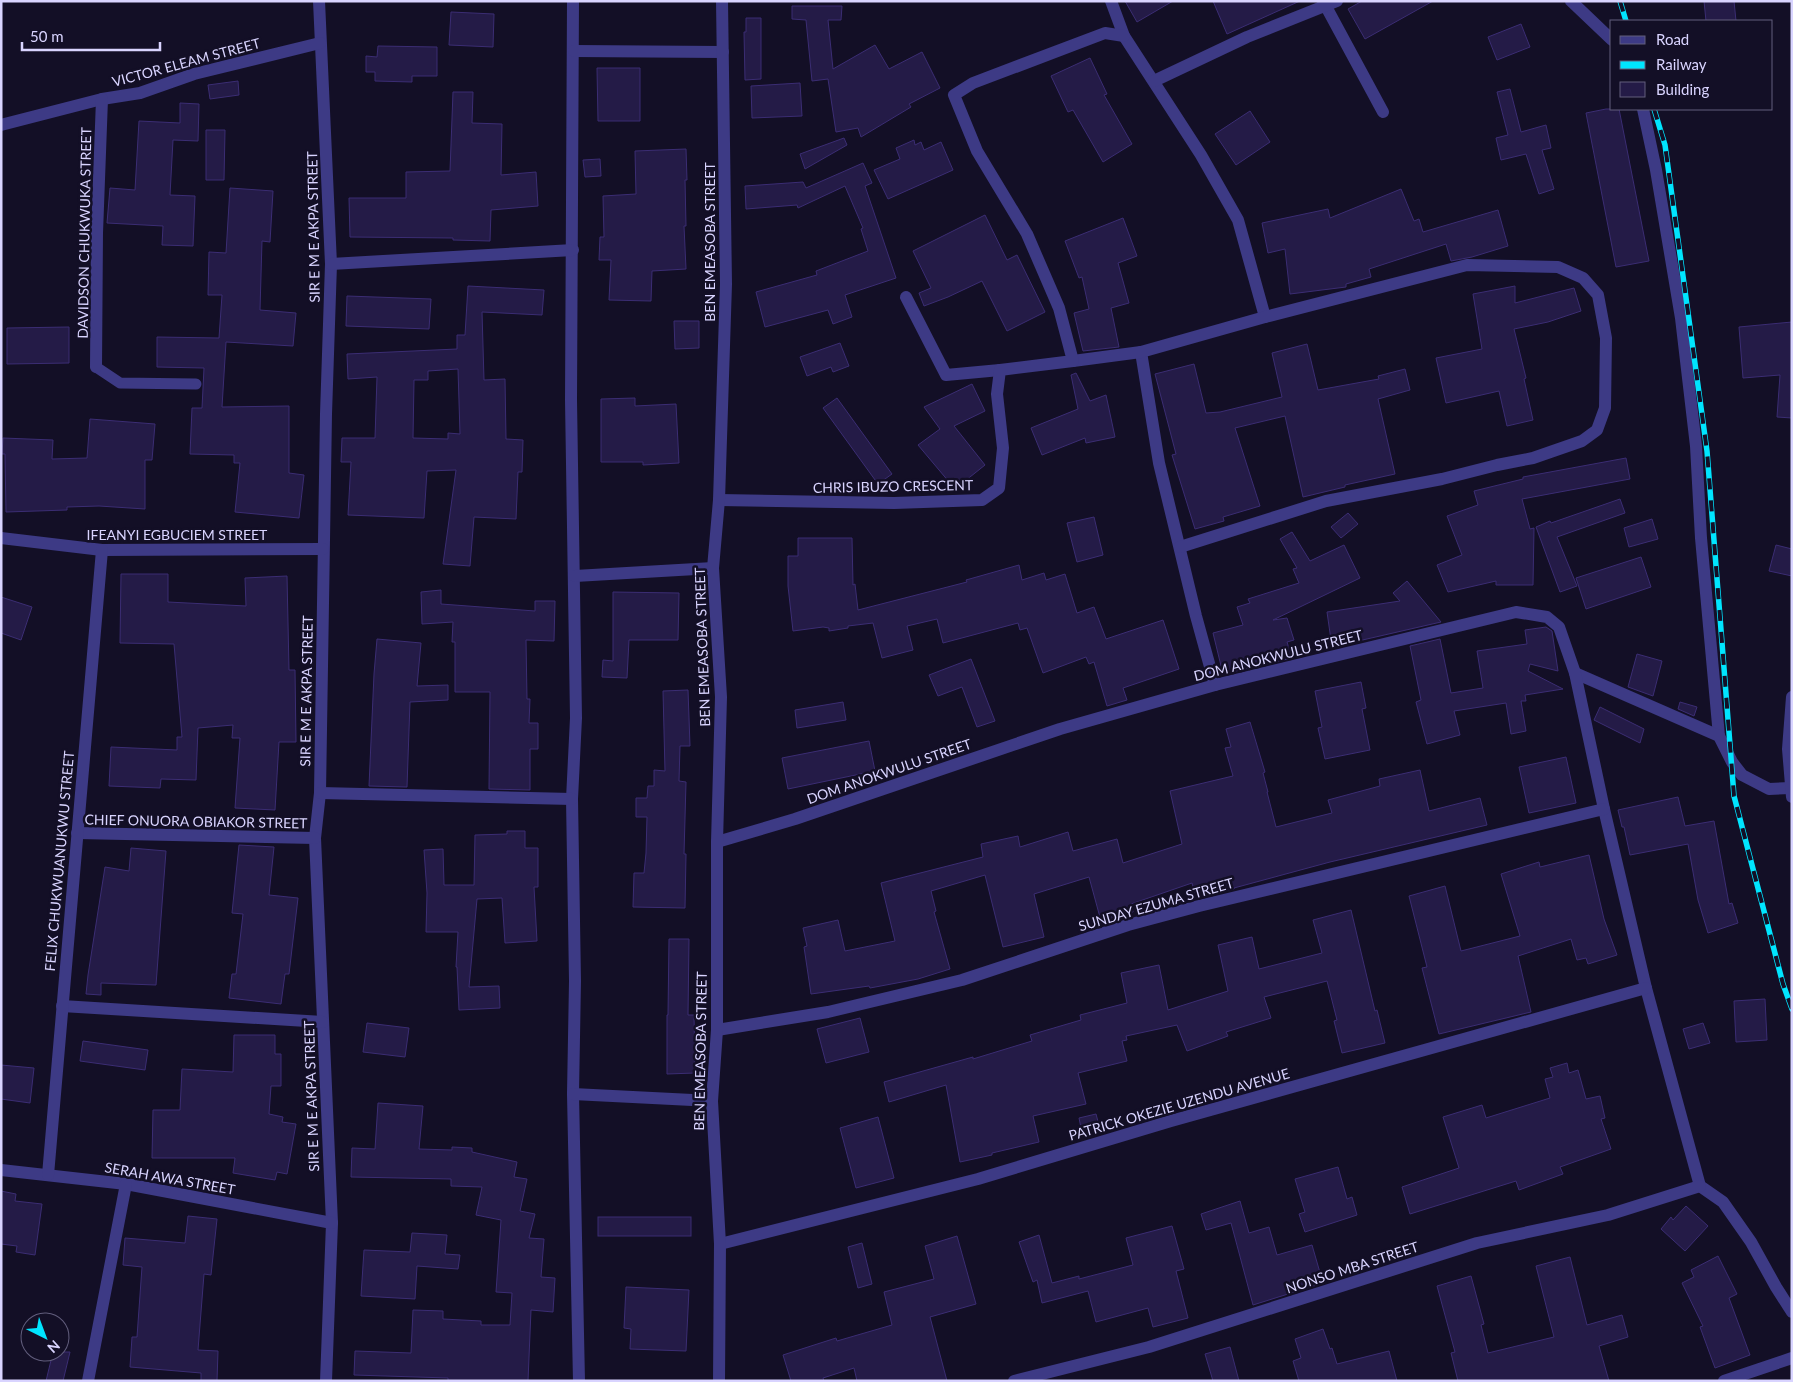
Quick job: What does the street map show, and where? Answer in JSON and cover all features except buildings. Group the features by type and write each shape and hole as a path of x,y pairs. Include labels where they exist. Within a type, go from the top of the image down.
{"street":[{"name":"SIR E M E AKPA STREET","path":"319,1 331,264 320,793 315,838 332,1223 326,1381"},
{"path":"573,1 571,400 576,718 572,799 575,981 573,1094 579,1381"},
{"name":"BEN EMEASOBA STREET","path":"719,1381 720,1244 712,1101 717,1030 717,842 721,697 713,568 719,500 726,284 722,1"},
{"path":"1110,1 1124,36 1201,155 1238,220 1265,317"},
{"path":"1571,1 1610,38"},
{"path":"1154,81 1247,37 1329,3 1383,112"},
{"path":"1073,361 1059,308 1027,234 977,151 954,95 973,83 1105,33 1124,36"},
{"name":"VICTOR ELEAM STREET","path":"1,125 102,100 140,93 194,74 320,43"},
{"path":"574,51 722,52"},
{"name":"DAVIDSON CHUKWUKA STREET","path":"96,368 97,233 102,100"},
{"path":"1643,110 1656,170 1681,318 1696,446 1701,538 1719,736 1732,762 1742,775 1769,789 1791,792 1788,750 1792,697"},
{"path":"331,264 573,250"},
{"path":"906,297 946,375 1141,352 1265,317 1467,266 1558,267 1583,278 1598,295 1606,338 1604,408 1597,430 1582,441 1534,458 1497,464 1442,479 1326,501 1180,547"},
{"path":"1141,352 1158,463 1215,685"},
{"name":"CHRIS IBUZO CRESCENT","path":"719,500 894,503 982,500 999,488 1003,448 997,394 1000,370"},
{"name":"IFEANYI EGBUCIEM STREET","path":"1,538 102,550 324,549"},
{"name":"FELIX CHUKWUANUKWU STREET","path":"48,1175 76,833 102,550"},
{"path":"575,576 713,568"},
{"name":"DOM ANOKWULU STREET","path":"717,842 804,815 1060,729 1215,685 1516,612 1547,617 1559,627 1575,673 1604,809 1646,988 1700,1186"},
{"path":"1575,673 1719,736"},
{"path":"320,793 572,799"},
{"name":"SUNDAY EZUMA STREET","path":"717,1030 828,1012 952,982 1128,925 1190,908 1604,809"},
{"name":"CHIEF ONUORA OBIAKOR STREET","path":"76,833 315,838"},
{"name":"PATRICK OKEZIE UZENDU AVENUE","path":"720,1244 978,1179 1171,1121 1646,988"},
{"path":"62,1006 323,1022"},
{"path":"573,1094 712,1101"},
{"name":"SERAH AWA STREET","path":"1,1170 126,1184 332,1223"},
{"path":"88,1381 126,1184"},
{"path":"1700,1186 1723,1202 1751,1242 1792,1312"},
{"name":"NONSO MBA STREET","path":"1014,1381 1149,1346 1477,1243 1608,1215 1700,1186"},
{"path":"1724,1381 1792,1358"}],"lane":[{"path":"96,368 120,383 196,384"}],"railway":[{"path":"1620,1 1626,20"},
{"path":"1654,110 1665,145 1707,451 1734,796 1783,984 1792,1009"}]}
